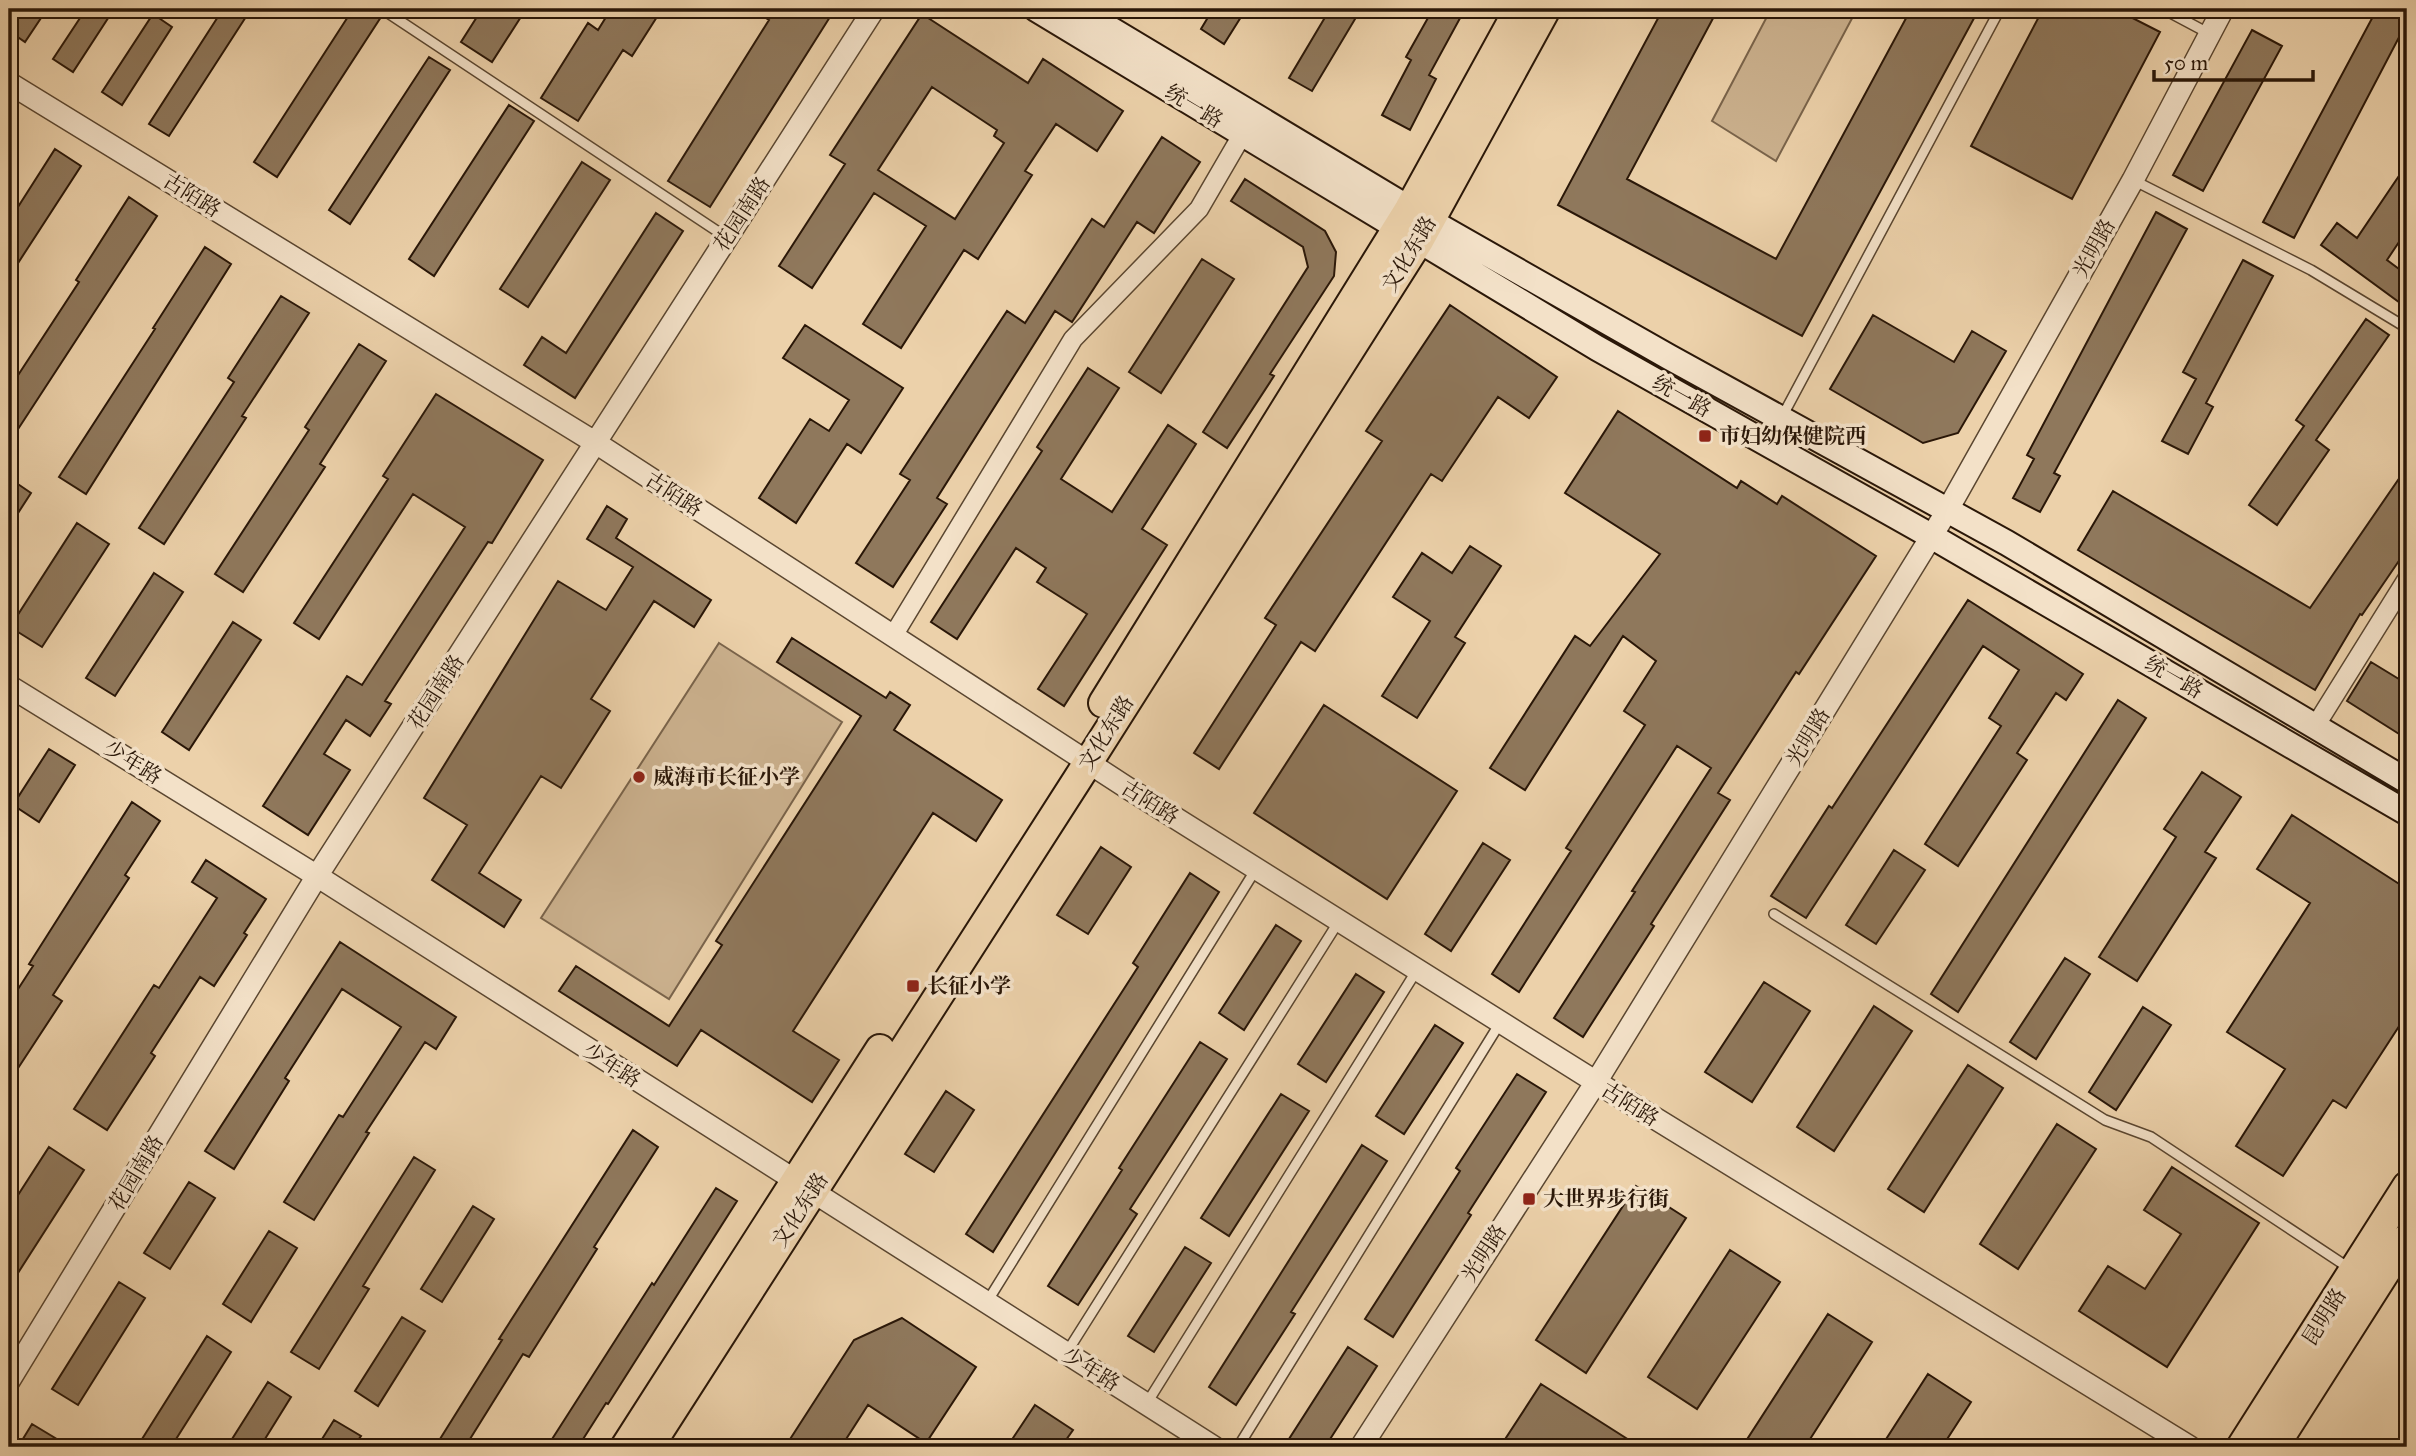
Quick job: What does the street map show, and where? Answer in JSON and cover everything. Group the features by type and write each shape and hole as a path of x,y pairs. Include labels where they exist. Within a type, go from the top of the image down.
{"main road":[{"name":"统一路","path":"1036,9 1242,135 1781,419 2007,543 2407,781"},
{"name":"统一路","path":"1077,9 1414,225 1597,348 1931,536 2407,813"},
{"path":"1414,225 1519,9"},
{"name":"文化东路","path":"649,1447 803,1187 1080,758 1546,9"},
{"name":"昆明路","path":"2241,1447 2407,1186"},
{"path":"625,1447 803,1187"},
{"name":"昆明路","path":"2274,1447 2407,1238"}],"street":[{"name":"花园南路","path":"9,1381 317,876 874,9"},
{"name":"光明路","path":"1361,1447 1596,1082 1947,511 2133,180 2223,9"},
{"name":"古陌路","path":"9,82 596,443 1080,758 1417,970 2190,1447"},
{"path":"893,636 1073,339 1199,209 1242,135"},
{"path":"2316,725 2407,579"},
{"name":"少年路","path":"9,685 317,876 1214,1447"}],"lane":[{"path":"382,9 726,237"},
{"path":"1781,419 2000,9"},
{"path":"2163,9 2210,34"},
{"path":"2133,180 2311,270 2407,328"},
{"path":"986,1303 1256,869"},
{"path":"1774,914 2105,1120 2151,1138 2354,1270"},
{"path":"1066,1354 1339,921"},
{"path":"1147,1405 1417,970"},
{"path":"1238,1447 1501,1022"}],"shaded area":[{"path":"1771,9 1857,9 1776,161 1712,121"},
{"path":"719,643 842,722 669,999 541,918"}],"building":[{"path":"21,9 47,9 25,42 9,31"},
{"path":"86,9 114,9 73,72 53,59"},
{"path":"223,9 251,9 169,136 149,124"},
{"path":"353,9 375,9 381,17 277,177 254,162"},
{"path":"482,9 526,9 492,62 461,42"},
{"path":"611,9 662,9 632,56 623,50 578,121 541,98 588,23 598,30"},
{"path":"752,9 835,9 710,207 668,181 769,20"},
{"path":"1213,9 1246,9 1224,44 1201,29"},
{"path":"1330,9 1361,9 1312,91 1289,78"},
{"path":"1433,9 1465,9 1429,75 1436,79 1410,130 1382,115 1411,60 1406,57"},
{"path":"1663,9 1718,9 1627,179 1776,259 1911,9 1979,9 1802,336 1558,205"},
{"path":"2043,9 2115,9 2160,32 2072,199 1971,146"},
{"path":"2377,9 2407,9 2407,22 2294,238 2263,222"},
{"path":"153,14 172,27 122,105 102,92"},
{"path":"922,14 1028,83 1043,59 1123,111 1097,151 1056,124 1025,171 1032,175 978,259 964,250 901,348 863,324 926,226 874,193 812,288 779,266 845,164 830,155","holes":["932,87 997,130 994,136 1004,143 955,219 878,170"]},
{"path":"2252,30 2282,46 2203,191 2173,175"},
{"path":"429,57 450,70 350,224 329,210"},
{"path":"509,105 534,121 434,276 409,259"},
{"path":"1162,137 1200,162 1154,233 1137,222 1072,322 1055,311 937,498 947,504 893,587 856,563 910,480 900,474 1007,311 1025,323 1092,219 1104,227"},
{"path":"55,149 81,166 9,277 9,221"},
{"path":"582,162 610,180 528,307 500,289"},
{"path":"2407,164 2407,230 2387,260 2407,275 2407,308 2321,245 2337,223 2357,238"},
{"path":"1245,179 1325,231 1336,252 1334,276 1270,374 1274,376 1227,448 1203,432 1308,267 1303,247 1231,201"},
{"path":"129,197 157,216 9,443 9,389 79,282 76,280"},
{"path":"2156,212 2187,229 2054,473 2060,476 2040,512 2013,498 2034,459 2027,455"},
{"path":"656,213 683,231 575,398 524,365 542,337 566,353"},
{"path":"205,247 231,264 86,494 59,477"},
{"path":"1202,259 1234,279 1161,393 1129,372"},
{"path":"2243,260 2273,276 2206,403 2213,407 2188,454 2162,441 2196,379 2183,372"},
{"path":"281,296 309,313 242,416 246,418 164,544 139,528 234,382 228,378"},
{"path":"1450,305 1557,377 1529,418 1498,397 1442,481 1431,474 1315,651 1301,642 1219,769 1194,753 1276,625 1265,618 1382,441 1366,431"},
{"path":"1873,315 1954,362 1972,331 2006,351 1958,433 1923,443 1830,389"},
{"path":"2366,319 2389,335 2316,440 2329,450 2277,525 2249,505 2304,426 2296,420"},
{"path":"805,325 903,388 861,453 847,444 796,523 759,498 810,419 829,431 849,400 783,358"},
{"path":"359,344 386,361 320,464 325,467 243,592 215,574 309,430 305,427"},
{"path":"1088,368 1119,388 1061,479 1112,512 1168,425 1196,444 1142,529 1167,545 1064,706 1038,689 1087,614 1037,582 1046,568 1016,548 957,639 931,622 1042,451 1037,447"},
{"path":"436,394 543,460 492,543 488,542 385,701 391,704 370,736 346,720 324,754 350,770 308,835 263,806 347,676 362,685 465,527 413,494 319,639 294,623 388,479 383,476"},
{"path":"1618,411 1737,488 1741,481 1777,504 1782,496 1876,556 1799,674 1796,672 1718,793 1730,800 1583,1037 1554,1018 1711,768 1677,746 1519,992 1492,974 1571,851 1566,848 1645,725 1624,711 1656,661 1623,636 1525,790 1490,768 1575,636 1590,646 1660,554 1565,493"},
{"path":"2407,467 2407,549 2362,615 2360,614 2315,690 2078,550 2113,491 2310,608"},
{"path":"9,478 31,493 9,527"},
{"path":"607,506 627,519 616,538 711,600 694,627 654,601 591,699 610,711 561,788 541,776 479,873 521,900 504,927 432,880 467,825 424,798 558,581 606,610 633,567 587,539"},
{"path":"77,523 109,544 42,647 10,627"},
{"path":"1470,546 1501,566 1455,637 1465,643 1417,718 1382,696 1430,621 1393,597 1422,553 1452,573"},
{"path":"154,573 183,592 115,696 86,678"},
{"path":"1968,600 2083,674 2066,700 2056,693 2017,753 2027,760 1958,866 1925,844 2001,726 1989,718 2019,670 1983,646 1806,918 1771,896"},
{"path":"233,622 261,640 189,750 162,732"},
{"path":"792,638 886,698 890,692 910,705 894,730 1002,800 976,841 933,813 793,1031 839,1060 812,1102 701,1030 677,1066 559,991 576,966 669,1026 722,945 716,941 861,716 777,662"},
{"path":"2371,662 2407,684 2407,739 2347,701"},
{"path":"2118,700 2146,718 1958,1012 1931,994"},
{"path":"1324,705 1457,791 1387,899 1254,813"},
{"path":"49,749 75,765 39,822 13,805"},
{"path":"2202,772 2241,797 2205,852 2216,858 2137,981 2099,957 2176,837 2164,829"},
{"path":"132,802 160,821 125,875 129,878 53,995 62,1001 9,1082 9,1003 33,966 29,964"},
{"path":"2292,815 2407,889 2407,1014 2346,1108 2333,1100 2283,1176 2236,1146 2285,1069 2227,1032 2310,903 2257,869"},
{"path":"1483,843 1510,860 1451,951 1425,934"},
{"path":"1101,847 1131,867 1088,934 1057,915"},
{"path":"1894,850 1925,870 1876,944 1846,925"},
{"path":"206,860 266,899 244,933 247,935 214,986 200,977 151,1053 155,1056 107,1130 74,1109 154,985 159,988 217,898 192,882"},
{"path":"1190,873 1219,892 993,1252 966,1234 1138,967 1133,963"},
{"path":"1276,925 1301,941 1244,1030 1219,1013"},
{"path":"340,942 456,1017 436,1049 425,1042 366,1132 369,1133 314,1220 284,1202 339,1115 343,1117 401,1027 342,989 285,1078 289,1081 234,1169 205,1151"},
{"path":"2065,958 2090,974 2036,1059 2010,1042"},
{"path":"1356,974 1384,992 1326,1082 1298,1064"},
{"path":"1764,982 1810,1011 1752,1102 1705,1072"},
{"path":"1874,1006 1912,1031 1834,1151 1797,1127"},
{"path":"2143,1007 2171,1025 2116,1110 2089,1092"},
{"path":"1435,1025 1463,1043 1404,1134 1376,1116"},
{"path":"1200,1042 1227,1059 1130,1209 1137,1214 1078,1305 1048,1286 1122,1170 1119,1168"},
{"path":"1968,1065 2003,1088 1924,1212 1888,1189"},
{"path":"1517,1074 1546,1092 1393,1337 1365,1319 1460,1171 1456,1168"},
{"path":"946,1091 974,1110 934,1172 905,1154"},
{"path":"1281,1094 1309,1111 1229,1236 1201,1218"},
{"path":"2057,1124 2096,1149 2018,1269 1980,1244"},
{"path":"633,1130 658,1147 594,1247 597,1249 529,1357 523,1354 465,1447 435,1447 502,1340 499,1339"},
{"path":"1362,1145 1387,1161 1291,1312 1295,1314 1236,1405 1209,1387"},
{"path":"49,1147 84,1170 9,1287 9,1209"},
{"path":"414,1157 435,1170 363,1286 369,1289 319,1369 291,1352"},
{"path":"2172,1167 2259,1223 2167,1367 2079,1311 2108,1266 2145,1289 2181,1234 2144,1210"},
{"path":"189,1182 215,1198 170,1269 144,1253"},
{"path":"1636,1186 1686,1218 1586,1373 1536,1340"},
{"path":"716,1188 737,1201 608,1404 606,1403 578,1447 547,1447 652,1283 654,1285"},
{"path":"473,1206 494,1219 442,1302 421,1289"},
{"path":"269,1231 297,1248 251,1322 223,1304"},
{"path":"1185,1247 1211,1263 1154,1352 1128,1336"},
{"path":"1730,1250 1780,1282 1697,1409 1648,1377"},
{"path":"119,1282 145,1298 78,1405 52,1389"},
{"path":"1828,1314 1872,1342 1805,1447 1757,1447 1746,1441"},
{"path":"402,1317 425,1331 378,1406 355,1391"},
{"path":"902,1318 976,1367 926,1443 868,1405 841,1447 785,1447 854,1340"},
{"path":"207,1336 231,1352 171,1447 137,1447"},
{"path":"1348,1347 1377,1366 1325,1447 1302,1447 1289,1439"},
{"path":"1928,1374 1971,1402 1942,1447 1881,1447"},
{"path":"268,1382 291,1397 260,1447 227,1447"},
{"path":"1541,1384 1640,1447 1500,1447"},
{"path":"1035,1405 1073,1430 1061,1447 1007,1447"},
{"path":"334,1420 361,1436 353,1447 317,1447"},
{"path":"32,1424 70,1447 18,1447"}],"place":[{"name":"市妇幼保健院西","path":"1705,436"},
{"name":"威海市长征小学","path":"639,777"},
{"name":"长征小学","path":"913,986"},
{"name":"大世界步行街","path":"1529,1199"}]}
